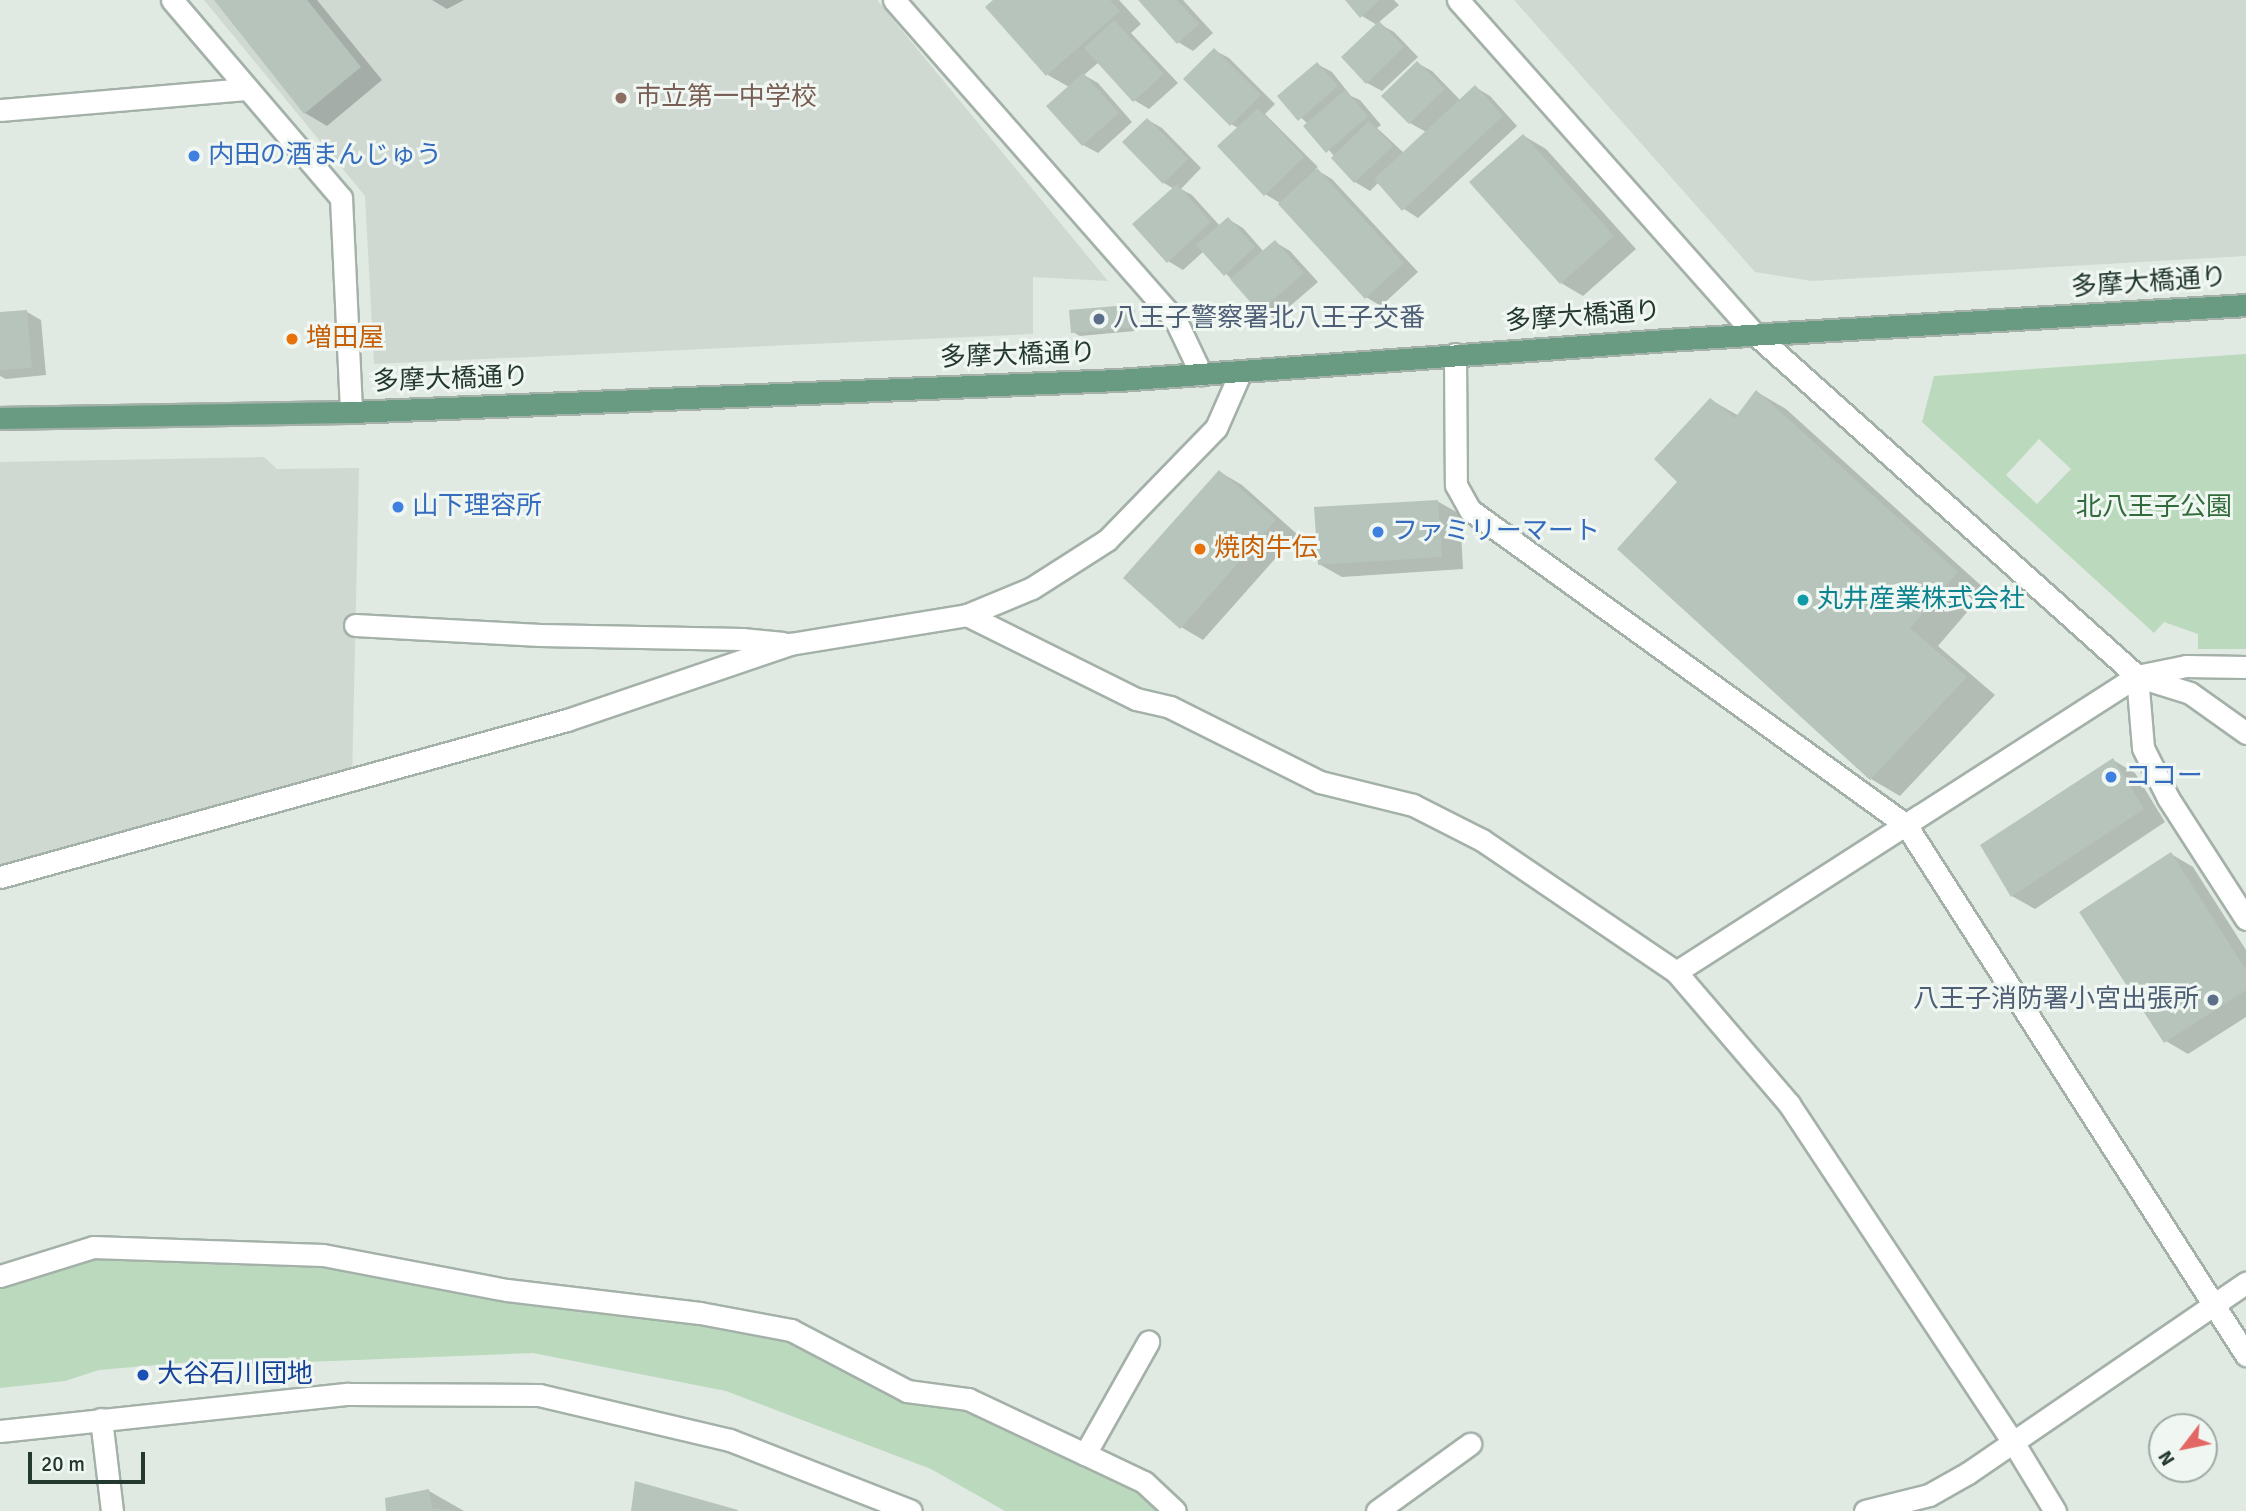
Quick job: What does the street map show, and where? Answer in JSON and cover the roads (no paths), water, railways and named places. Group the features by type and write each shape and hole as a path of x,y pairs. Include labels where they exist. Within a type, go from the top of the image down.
{"main road":[{"name":"多摩大橋通り","path":"0,418 351,412 1201,374 1755,334 2246,305"}],"street":[{"path":"172,0 244,89 341,198 351,412"},
{"path":"894,0 1176,321 1201,374"},
{"path":"1458,0 1755,334 2137,676 2190,693 2246,733"},
{"path":"0,110 244,89"},
{"path":"1455,354 1456,485 1470,510 1906,825 2246,1355"},
{"path":"0,877 567,720 790,644 967,615 1032,588 1107,540 1216,428 1241,371"},
{"path":"967,615 1136,699 1170,707 1320,782 1413,805 1482,840 1676,972 1789,1104 2013,1442 2054,1511"},
{"path":"355,625 540,635 742,639 790,644"},
{"path":"1676,972 2137,676 2186,666 2246,667"},
{"path":"2137,676 2143,748 2168,798 2246,919"},
{"path":"0,1276 93,1247 323,1255 507,1290 700,1313 792,1330 907,1391 968,1399 1085,1454 1143,1482 1175,1511"},
{"path":"1865,1511 1929,1495 2013,1442 2246,1283"},
{"path":"1085,1454 1148,1342"},
{"path":"0,1431 348,1394 538,1395 730,1440 911,1511"},
{"path":"101,1419 112,1511"},
{"path":"1377,1511 1470,1444"}],"place":[{"name":"市立第一中学校","path":"621,98"},
{"name":"内田の酒まんじゅう","path":"194,156"},
{"name":"八王子警察署北八王子交番","path":"1099,319"},
{"name":"増田屋","path":"292,339"},
{"name":"山下理容所","path":"398,507"},
{"name":"ファミリーマート","path":"1378,532"},
{"name":"焼肉牛伝","path":"1200,549"},
{"name":"丸井産業株式会社","path":"1803,600"},
{"name":"ココー","path":"2111,777"},
{"name":"八王子消防署小宮出張所","path":"2213,1000"},
{"name":"大谷石川団地","path":"143,1375"}],"park label":[{"name":"北八王子公園","path":"2154,508"}]}
